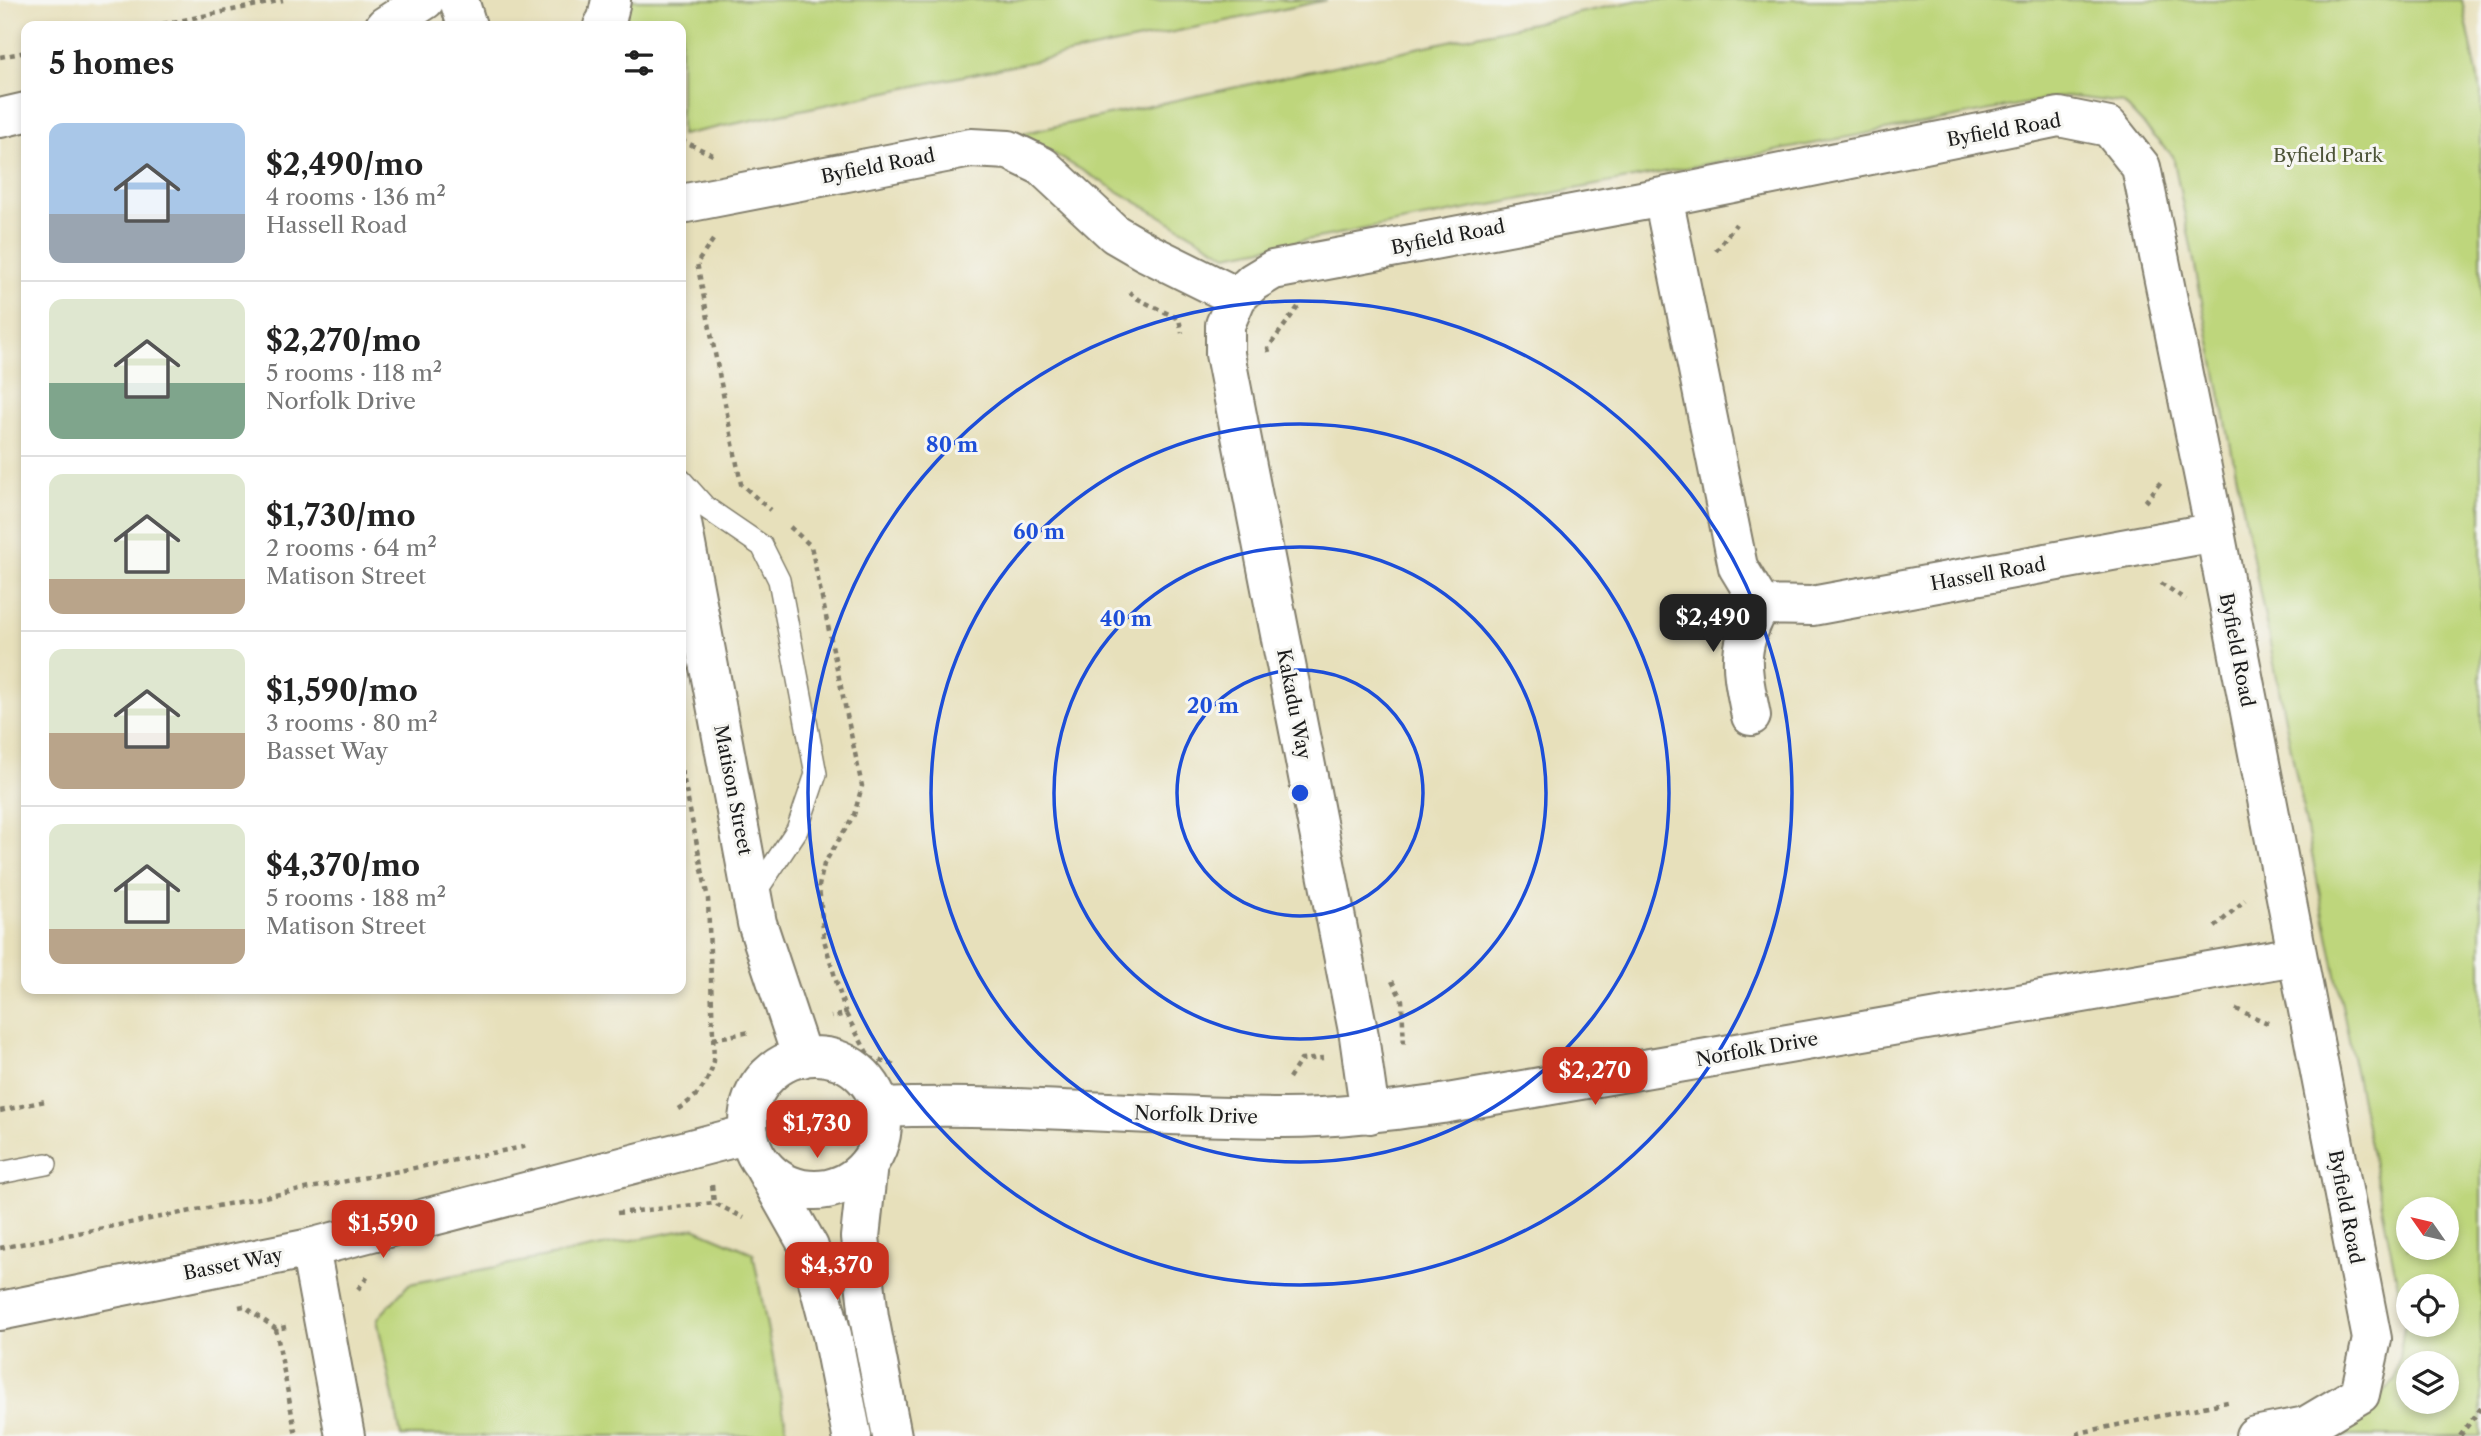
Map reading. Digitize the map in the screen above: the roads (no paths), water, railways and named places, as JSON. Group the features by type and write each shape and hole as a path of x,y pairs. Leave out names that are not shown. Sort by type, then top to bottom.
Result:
{"street":[{"path":"393,21 425,0"},
{"path":"459,0 465,21"},
{"path":"0,118 21,113"},
{"name":"Byfield Road","path":"686,203 971,148 1009,150 1042,166 1115,234 1237,298 1253,282 1273,270 1663,197 2059,117 2109,127 2141,167 2372,1339 2360,1394 2306,1426 2255,1436"},
{"path":"1663,197 1738,567 1760,605 1749,624 1743,643 1742,666 1751,716"},
{"name":"Kakadu Way","path":"1237,298 1225,325 1225,354 1362,1054 1370,1114"},
{"name":"Hassell Road","path":"1760,605 1812,606 2215,532"},
{"name":"Matison Street","path":"686,544 757,923 797,1041"},
{"name":"Norfolk Drive","path":"893,1107 1285,1118 1370,1114 2296,956"},
{"path":"765,1169 783,1183 806,1190 829,1189 851,1180 875,1154 893,1107 856,1069 835,1059 812,1056 797,1041 786,1063 767,1076 754,1096 748,1118 750,1142 765,1169 809,1247 832,1335 852,1436"},
{"name":"Basset Way","path":"0,1311 310,1248 749,1134"},
{"path":"868,1164 860,1237 869,1317 892,1436"},
{"path":"310,1248 345,1436"}],"lane":[{"path":"686,486 705,507 762,546 779,580 816,774 797,830 753,896"},
{"path":"0,1173 46,1164"}],"park label":[{"name":"Byfield Park","path":"2328,155"}]}
